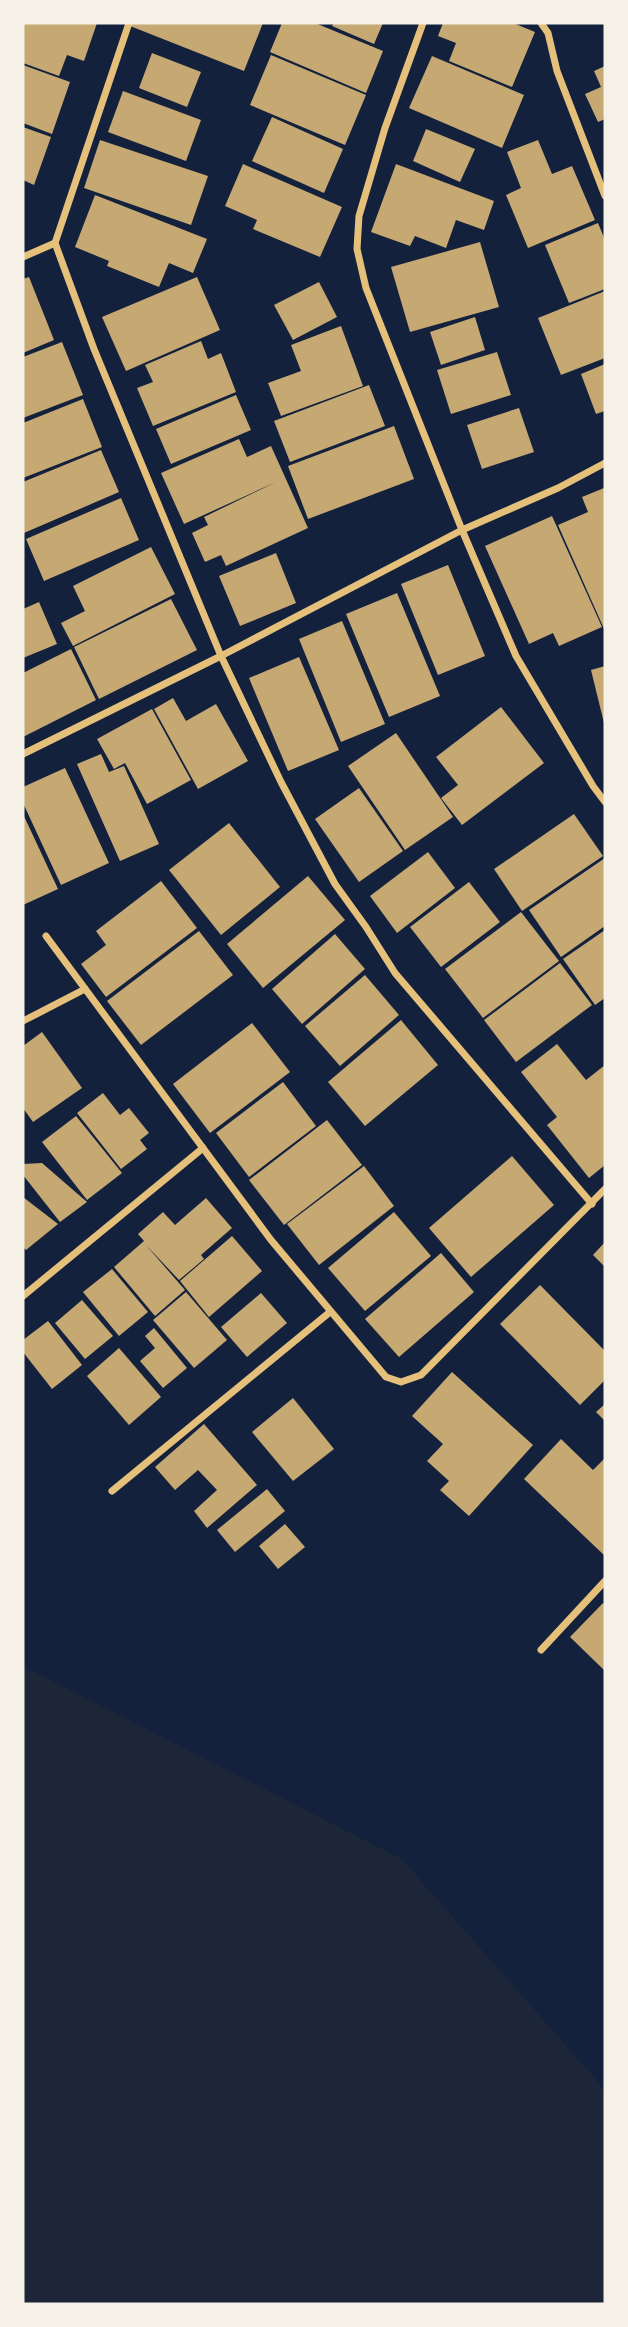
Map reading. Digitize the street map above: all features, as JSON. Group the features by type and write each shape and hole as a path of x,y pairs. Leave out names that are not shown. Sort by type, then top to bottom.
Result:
{"street":[{"path":"129,23 55,243 94,349 221,656 281,782 335,884 395,973 592,1204"},
{"path":"423,23 385,128 359,216 357,249 366,288 462,530 516,656 605,803"},
{"path":"541,23 548,33 557,71 605,196"},
{"path":"23,257 55,243"},
{"path":"23,754 221,656 462,530 558,488 605,463"},
{"path":"46,936 271,1240 386,1377 401,1382 421,1375 605,1189"},
{"path":"23,1021 85,989"},
{"path":"23,1296 203,1148"},
{"path":"112,1491 330,1312"},
{"path":"541,1650 605,1581"}],"shaded area":[{"path":"23,1666 402,1859 605,2090 605,2304 23,2304"}],"building":[{"path":"23,23 97,23 84,61 67,55 59,76 23,63"},
{"path":"131,23 263,23 244,71 130,26"},
{"path":"282,23 315,23 383,51 366,93 270,52"},
{"path":"334,23 383,23 374,44 332,26"},
{"path":"443,23 513,23 535,32 512,87 449,61 456,43 438,36"},
{"path":"152,53 201,72 187,107 139,88"},
{"path":"271,55 366,95 345,145 250,105"},
{"path":"432,56 524,95 502,148 409,108"},
{"path":"23,65 70,82 52,134 23,123"},
{"path":"605,66 605,119 598,122 585,94 601,87 594,71"},
{"path":"123,91 201,120 186,161 108,132"},
{"path":"272,117 343,149 324,193 252,161"},
{"path":"23,127 51,137 34,185 23,180"},
{"path":"426,129 475,149 460,182 413,161"},
{"path":"100,140 208,176 191,225 84,188"},
{"path":"538,140 552,174 572,166 595,220 528,248 506,195 521,188 507,152"},
{"path":"243,164 342,207 320,257 253,229 257,220 225,206"},
{"path":"396,164 494,201 484,230 456,220 446,248 415,236 410,246 371,232"},
{"path":"95,195 207,239 193,273 169,263 159,287 107,266 109,261 75,247"},
{"path":"598,223 605,240 605,289 569,303 545,245"},
{"path":"480,242 499,307 410,332 391,267"},
{"path":"29,277 54,340 23,353 23,279"},
{"path":"197,277 220,330 126,371 102,317"},
{"path":"319,282 337,317 293,340 274,305"},
{"path":"605,291 605,358 561,375 538,318"},
{"path":"475,317 485,350 441,365 430,332"},
{"path":"341,326 363,386 281,416 268,383 301,371 291,345"},
{"path":"201,341 208,359 221,353 236,392 153,426 137,388 153,382 145,365"},
{"path":"62,342 83,395 23,418 23,357"},
{"path":"497,352 511,395 451,414 437,370"},
{"path":"605,364 605,411 596,414 581,374"},
{"path":"369,385 385,426 290,462 274,421"},
{"path":"236,395 251,430 171,464 156,429"},
{"path":"83,399 102,447 23,478 23,423"},
{"path":"519,408 534,452 482,469 467,425"},
{"path":"394,426 414,479 308,519 288,466"},
{"path":"239,439 247,457 271,446 308,528 226,566 221,555 205,562 192,533 208,525 204,517 276,482 184,524 161,473"},
{"path":"101,450 119,492 24,533 23,482"},
{"path":"604,488 605,631 558,525 588,512 582,497"},
{"path":"121,498 139,540 44,581 26,539"},
{"path":"552,516 602,627 559,646 553,633 529,644 485,546"},
{"path":"151,547 175,594 73,646 61,623 85,611 73,586"},
{"path":"276,553 296,603 240,626 219,576"},
{"path":"448,565 485,656 438,675 401,584"},
{"path":"397,593 440,696 389,717 346,614"},
{"path":"171,599 197,650 99,699 74,647"},
{"path":"39,602 57,644 23,658 23,609"},
{"path":"342,621 385,724 341,742 299,639"},
{"path":"71,649 96,700 23,737 23,673"},
{"path":"299,657 339,750 288,771 249,678"},
{"path":"605,666 605,723 604,723 591,670"},
{"path":"173,698 186,721 216,704 248,761 198,789 154,709"},
{"path":"501,707 544,763 462,825 441,798 458,785 436,757"},
{"path":"152,709 191,780 147,804 125,763 114,769 97,739"},
{"path":"396,733 453,817 405,850 348,766"},
{"path":"101,754 109,772 124,766 159,844 120,861 77,764"},
{"path":"65,768 109,863 61,885 23,803 23,787"},
{"path":"359,788 403,851 359,882 315,819"},
{"path":"23,814 58,889 23,905"},
{"path":"574,814 603,856 522,911 494,869"},
{"path":"229,823 280,887 221,935 169,870"},
{"path":"428,852 455,888 397,933 370,896"},
{"path":"605,858 605,926 561,957 529,910"},
{"path":"308,876 345,920 263,988 227,944"},
{"path":"161,881 197,928 106,997 81,964 106,945 96,931"},
{"path":"469,882 500,922 441,967 410,927"},
{"path":"521,912 559,961 483,1018 445,969"},
{"path":"605,930 605,998 595,1005 563,959"},
{"path":"199,931 233,975 141,1045 107,1001"},
{"path":"335,934 365,969 302,1024 272,989"},
{"path":"560,963 592,1005 516,1062 484,1020"},
{"path":"365,975 399,1015 340,1066 305,1026"},
{"path":"401,1020 438,1065 365,1126 328,1082"},
{"path":"252,1023 290,1072 210,1133 173,1084"},
{"path":"42,1032 82,1088 33,1122 23,1108 23,1046"},
{"path":"557,1044 586,1080 605,1065 605,1165 589,1178 547,1125 557,1117 521,1072"},
{"path":"283,1082 316,1126 249,1177 216,1133"},
{"path":"103,1093 120,1115 129,1108 149,1133 140,1140 147,1149 121,1169 77,1113"},
{"path":"76,1116 122,1173 87,1200 42,1142"},
{"path":"327,1120 362,1165 284,1225 249,1180"},
{"path":"512,1156 554,1205 471,1277 429,1228"},
{"path":"42,1163 87,1202 60,1222 23,1175 23,1164"},
{"path":"364,1166 394,1206 319,1265 287,1224"},
{"path":"23,1197 58,1224 26,1250 23,1247"},
{"path":"206,1198 232,1228 201,1255 204,1259 179,1280 145,1244 185,1290 155,1316 114,1267 144,1241 138,1234 163,1212 175,1225"},
{"path":"394,1212 431,1256 365,1311 328,1268"},
{"path":"232,1236 262,1271 209,1317 180,1281"},
{"path":"605,1242 605,1267 593,1255"},
{"path":"441,1253 474,1292 399,1357 365,1319"},
{"path":"112,1269 148,1312 119,1336 83,1292"},
{"path":"540,1285 605,1351 605,1380 580,1405 500,1324"},
{"path":"186,1292 227,1340 194,1368 153,1320"},
{"path":"261,1293 287,1323 247,1357 221,1327"},
{"path":"82,1300 113,1336 85,1359 55,1323"},
{"path":"48,1321 82,1365 52,1389 23,1352 23,1340"},
{"path":"154,1328 187,1368 163,1388 140,1361 155,1348 145,1336"},
{"path":"119,1348 161,1397 129,1425 87,1376"},
{"path":"452,1372 533,1445 469,1516 440,1490 449,1481 427,1461 443,1444 412,1416"},
{"path":"293,1398 334,1449 293,1481 252,1432"},
{"path":"605,1404 605,1421 596,1412"},
{"path":"204,1424 257,1485 207,1528 194,1511 217,1490 198,1470 175,1490 155,1467"},
{"path":"561,1439 593,1470 605,1458 605,1556 524,1479"},
{"path":"267,1489 285,1511 235,1552 217,1530"},
{"path":"285,1524 305,1547 278,1569 259,1546"},
{"path":"603,1603 605,1605 605,1671 570,1637"}]}
